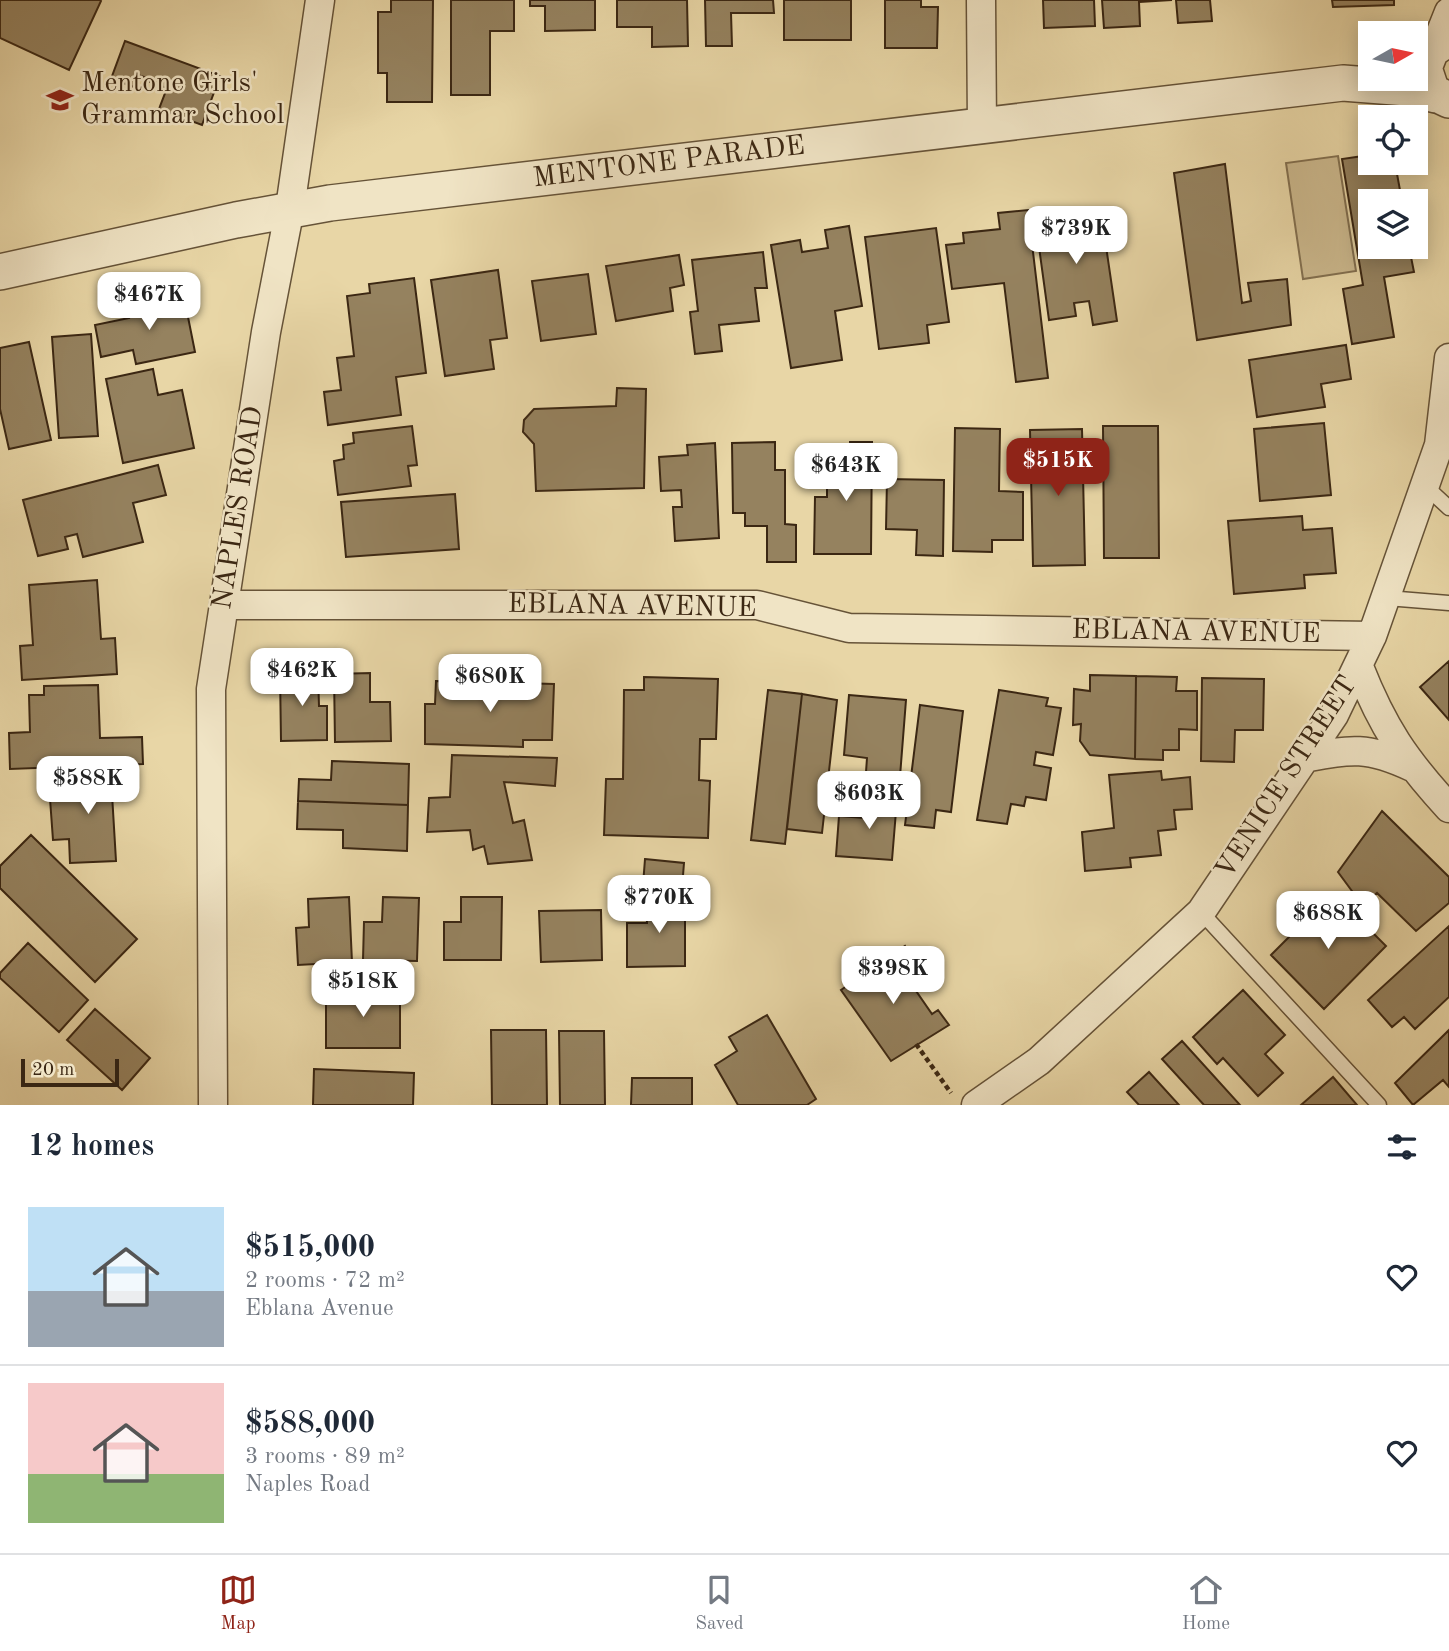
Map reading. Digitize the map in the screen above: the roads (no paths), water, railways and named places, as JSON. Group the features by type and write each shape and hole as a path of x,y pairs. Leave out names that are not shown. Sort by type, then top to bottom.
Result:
{"street":[{"name":"NAPLES ROAD","path":"213,1105 211,689 266,332 290,208 320,0"},
{"path":"981,0 982,127"},
{"path":"1443,103 1424,72 1449,12"},
{"name":"MENTONE PARADE","path":"0,272 290,208 982,127 1356,78 1407,88 1443,103"},
{"name":"VENICE STREET","path":"964,1100 1039,1061 1201,912 1334,715 1359,667 1387,598 1424,485 1444,450 1449,358"},
{"name":"EBLANA AVENUE","path":"225,605 757,606 849,628 1372,636"},
{"path":"1359,667 1382,722 1412,767 1449,808"},
{"path":"1304,758 1351,749 1380,753 1412,767"}],"lane":[{"path":"1424,485 1449,508"},
{"path":"1387,598 1449,603"},
{"path":"1201,912 1379,1105"}],"place":[{"name":"Mentone Girls' Grammar School","path":"60,100"}]}
